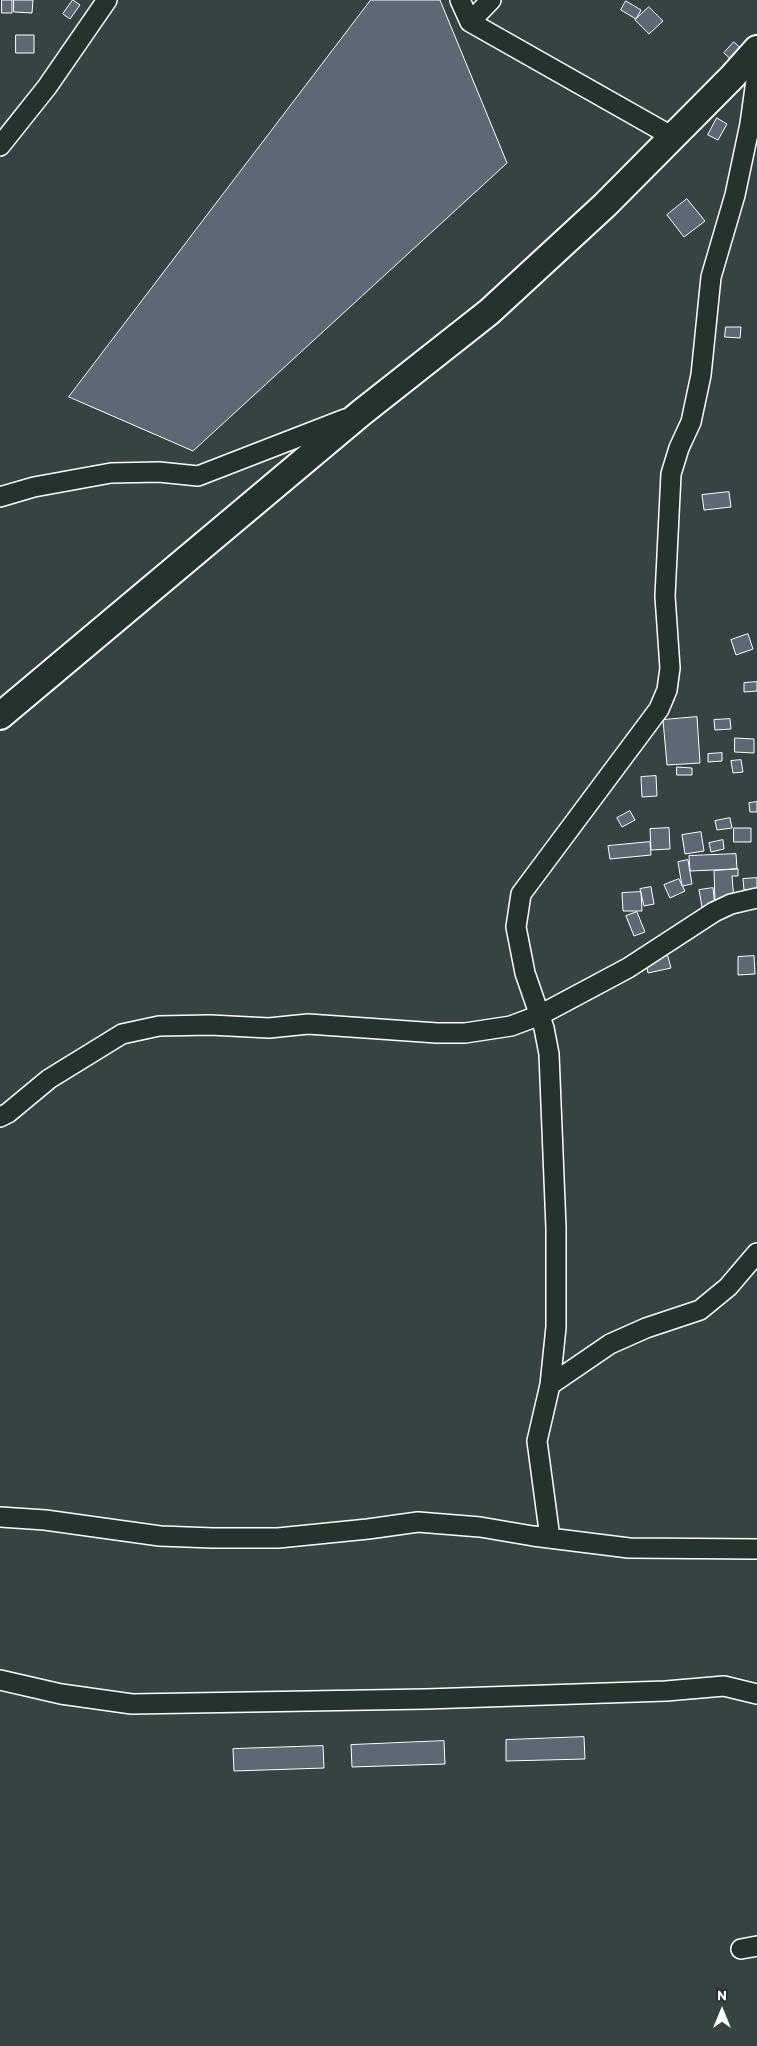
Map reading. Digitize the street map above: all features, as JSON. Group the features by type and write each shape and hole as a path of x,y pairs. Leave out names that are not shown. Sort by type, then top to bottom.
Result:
{"main road":[{"path":"0,716 362,413 489,312 605,205 733,76 757,49"}],"street":[{"path":"0,146 47,87 106,0"},
{"path":"460,0 470,22 673,137"},
{"path":"470,22 491,0"},
{"path":"550,1538 537,1441 550,1385 556,1327 556,1228 549,1054 540,1015 524,973 516,928 521,894 659,709 667,690 670,668 664,596 671,474 690,422 701,375 711,277 735,195 750,124 757,73"},
{"path":"0,497 34,487 111,473 159,472 198,476 362,413"},
{"path":"0,1117 8,1113 49,1079 122,1034 159,1026 210,1025 269,1028 308,1024 437,1033 466,1032 511,1026 540,1015 628,968 714,912 732,904 757,898"},
{"path":"550,1385 610,1344 646,1328 700,1310 728,1287 757,1253"},
{"path":"0,1517 45,1520 169,1536 278,1538 418,1522 480,1527 629,1548 757,1549"},
{"path":"0,1680 61,1694 132,1704 666,1691 724,1686 757,1694"}],"building":[{"path":"2,0 12,0 12,13 2,13"},
{"path":"14,0 33,0 32,13 14,12"},
{"path":"73,0 80,5 70,19 63,14"},
{"path":"371,0 440,0 507,163 193,451 69,397"},
{"path":"626,1 641,10 636,19 621,10"},
{"path":"649,7 663,21 649,34 635,20"},
{"path":"16,35 34,35 34,53 16,53"},
{"path":"734,42 745,52 735,63 724,53"},
{"path":"717,118 727,124 718,140 708,135"},
{"path":"687,199 705,221 684,237 667,215"},
{"path":"726,327 741,327 740,338 725,337"},
{"path":"729,492 731,507 704,510 702,495"},
{"path":"748,634 753,649 736,655 731,640"},
{"path":"757,682 757,691 744,692 744,683"},
{"path":"697,717 700,763 667,765 663,720"},
{"path":"730,719 731,729 715,730 714,720"},
{"path":"735,738 754,739 754,753 735,752"},
{"path":"722,753 722,761 708,762 708,754"},
{"path":"741,760 743,772 733,773 731,761"},
{"path":"677,767 692,768 692,775 677,775"},
{"path":"656,776 657,796 642,797 641,777"},
{"path":"757,802 757,812 750,812 749,803"},
{"path":"630,811 635,820 622,827 617,818"},
{"path":"730,818 732,828 717,830 715,821"},
{"path":"669,828 670,849 651,850 650,829"},
{"path":"734,828 751,828 751,842 734,842"},
{"path":"701,832 704,851 685,854 682,835"},
{"path":"723,840 724,849 711,852 709,843"},
{"path":"650,842 651,855 610,859 608,846"},
{"path":"736,854 737,869 690,871 689,856"},
{"path":"688,860 692,884 682,886 678,862"},
{"path":"738,869 738,876 732,876 734,900 715,902 714,871"},
{"path":"757,878 757,889 744,890 743,879"},
{"path":"679,879 685,891 670,898 664,885"},
{"path":"651,887 654,904 644,906 640,889"},
{"path":"713,888 715,906 702,907 699,890"},
{"path":"641,892 642,911 623,911 622,893"},
{"path":"637,912 645,932 634,936 626,916"},
{"path":"667,953 671,968 648,973 645,958"},
{"path":"754,956 755,974 738,975 738,957"},
{"path":"584,1737 585,1759 506,1761 506,1740"},
{"path":"444,1741 445,1764 352,1767 351,1745"},
{"path":"323,1746 324,1768 234,1771 233,1749"}]}
